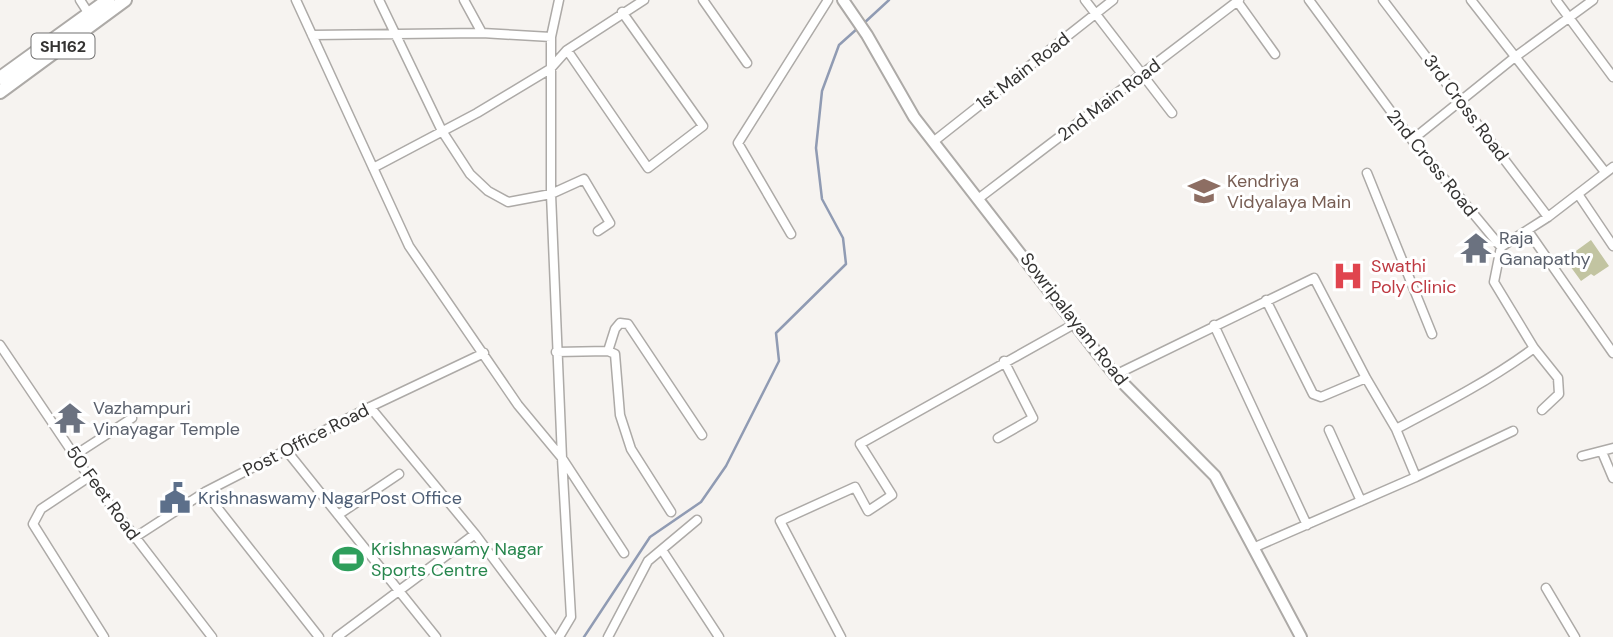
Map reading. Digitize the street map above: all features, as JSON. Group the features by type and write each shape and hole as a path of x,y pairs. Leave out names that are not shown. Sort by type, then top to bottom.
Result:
{"main road":[{"name":"SH162","path":"0,78 108,0"},
{"name":"SH162","path":"0,92 125,0"}],"street":[{"path":"79,0 89,14"},
{"path":"296,0 409,246 518,405 562,458 624,554"},
{"path":"379,0 442,131 470,174 488,191 508,202 551,194 584,179 610,223 598,231"},
{"path":"464,0 482,33"},
{"path":"559,0 551,37 551,194 556,352 571,617 559,637"},
{"path":"373,168 550,69 567,50 644,0"},
{"path":"703,0 747,63"},
{"path":"791,234 738,144 828,0"},
{"name":"Sowripalayam Road","path":"843,0 867,35 914,117 933,142 1115,374 1215,476 1301,637"},
{"path":"1085,0 1172,113"},
{"name":"1st Main Road","path":"933,142 1113,0"},
{"name":"2nd Cross Road","path":"1309,0 1412,139 1501,247"},
{"name":"3rd Cross Road","path":"1383,0 1548,217"},
{"path":"1471,0 1605,173"},
{"path":"1556,0 1613,77"},
{"path":"1412,139 1515,57 1593,0"},
{"path":"1238,1 1275,54"},
{"name":"2nd Main Road","path":"978,199 1238,1"},
{"path":"567,50 648,167 703,126 622,12"},
{"path":"312,35 482,33 551,37"},
{"path":"1542,410 1559,394 1558,378 1534,348 1494,282 1501,247 1548,217 1613,167"},
{"path":"1367,173 1432,334"},
{"path":"1578,194 1613,246"},
{"path":"1528,231 1613,353"},
{"path":"1115,374 1314,278 1396,429 1416,477"},
{"path":"1266,300 1313,394 1321,397 1366,378"},
{"path":"608,351 615,329 620,323 628,324 702,435"},
{"path":"841,637 780,521 855,487 868,511 892,495 860,444 1076,323"},
{"path":"1214,325 1307,526"},
{"name":"50 Feet Road","path":"0,345 89,477 212,637"},
{"path":"1396,429 1460,396 1534,348"},
{"path":"556,352 608,351 615,354 620,415 631,449 671,512"},
{"name":"Post Office Road","path":"134,538 205,492 370,407 484,354"},
{"path":"998,438 1033,418 1004,361"},
{"path":"370,407 475,534 552,637"},
{"path":"75,455 132,418"},
{"path":"1329,430 1360,501"},
{"path":"1253,548 1416,477 1513,431"},
{"path":"1582,456 1613,448"},
{"path":"286,450 436,637"},
{"path":"1602,452 1613,478"},
{"path":"338,514 399,474"},
{"path":"89,477 41,509 33,524 104,637"},
{"path":"205,492 319,637"},
{"path":"614,634 649,561 697,520"},
{"path":"337,637 475,534"},
{"path":"662,550 719,637"},
{"path":"1546,588 1575,637"}],"green space":[{"path":"1591,240 1609,266 1581,281 1565,259"}],"waterway":[{"path":"863,24 889,0"},
{"path":"584,637 650,537 701,502 726,466 779,361 776,333 846,264 843,238 822,199 816,148 822,91 839,45 858,28"}],"place":[{"name":"Kendriya Vidyalaya Main","path":"1204,191"},
{"name":"Raja Ganapathy","path":"1476,248"},
{"name":"Swathi Poly Clinic","path":"1348,276"},
{"name":"Vazhampuri Vinayagar Temple","path":"70,418"},
{"name":"Krishnaswamy NagarPost Office","path":"175,498"},
{"name":"Krishnaswamy Nagar Sports Centre","path":"348,559"}]}
